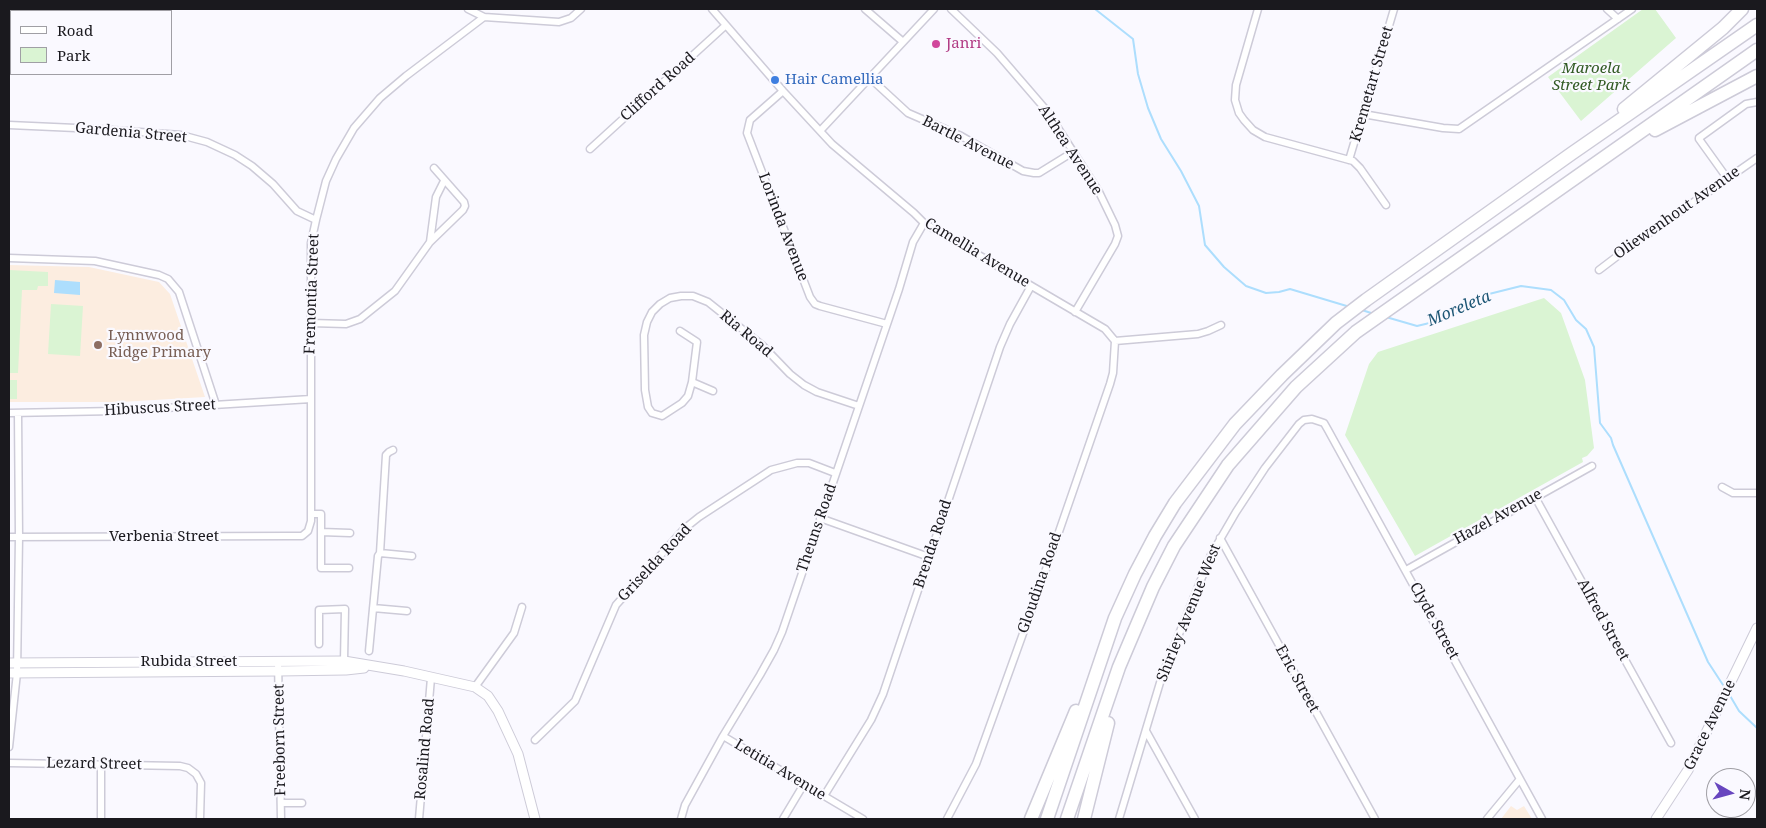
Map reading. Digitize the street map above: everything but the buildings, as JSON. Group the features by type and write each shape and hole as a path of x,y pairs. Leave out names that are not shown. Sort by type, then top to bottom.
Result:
{"highway":[{"path":"1571,154 1722,28 1742,9"},
{"path":"1031,819 1092,669 1135,574 1155,536 1175,503 1196,475 1236,424 1273,383 1336,324 1366,300 1757,25"},
{"path":"1067,819 1119,667 1153,587 1174,546 1228,465 1296,386 1356,332 1757,50"},
{"path":"1612,153 1757,76"},
{"path":"1047,819 1115,618"},
{"path":"1084,819 1119,667"}],"street":[{"path":"468,9 484,17 559,22 571,18 581,9"},
{"name":"Camellia Avenue","path":"712,9 832,144 914,212 924,223 1105,329 1115,341"},
{"path":"865,9 902,41"},
{"path":"820,131 902,41 934,9"},
{"name":"Althea Avenue","path":"951,9 997,53 1052,117 1103,200 1115,225 1118,236 1114,246 1076,312"},
{"path":"1258,9 1236,85 1235,100 1239,113 1253,130 1265,137 1349,160 1357,164 1386,205"},
{"name":"Kremetart Street","path":"1349,160 1394,9"},
{"path":"1607,9 1618,19"},
{"path":"1363,114 1443,128 1460,129 1632,9"},
{"name":"Fremontia Street","path":"311,521 312,243 326,181 354,128 380,98 484,17"},
{"name":"Clifford Road","path":"590,149 726,25"},
{"name":"Bartle Avenue","path":"870,78 908,113 961,136 1023,171 1034,174 1073,152"},
{"name":"Lorinda Avenue","path":"783,91 750,120 747,133 810,296 815,304 820,306 886,324"},
{"path":"1727,178 1699,138 1746,104 1757,102"},
{"name":"Gardenia Street","path":"9,125 181,135 207,142 235,155 252,166 273,184 297,211 316,220"},
{"name":"Oliewenhout Avenue","path":"1599,270 1757,158"},
{"path":"311,323 346,324 360,319 397,289 430,242 465,206 464,202 434,168"},
{"path":"430,242 436,197 444,181"},
{"name":"Theuns Road","path":"681,819 685,805 774,650 782,632 914,242 924,223"},
{"path":"9,258 95,261 159,275 168,279 178,292 216,406"},
{"name":"Brenda Road","path":"824,796 871,720 884,694 1000,347 1010,324 1031,286"},
{"name":"Ria Road","path":"692,382 688,396 682,403 662,416 650,412 646,398 644,334 652,312 670,298 693,296 708,302 754,339 804,385 817,392 859,406"},
{"path":"1115,341 1198,334 1221,325"},
{"path":"680,331 697,342 692,382 713,391"},
{"name":"Gloudina Road","path":"947,819 976,764 1042,578 1110,384 1113,373 1115,341"},
{"name":"Hibuscus Street","path":"9,413 116,411 311,400"},
{"path":"9,747 19,537 18,413"},
{"name":"Shirley Avenue West","path":"1120,819 1169,657 1210,555 1265,468 1299,424 1310,419 1324,423"},
{"name":"Clyde Street","path":"1324,423 1542,819"},
{"path":"369,650 380,553 386,455 393,450"},
{"name":"Griselda Road","path":"534,740 574,701 616,605 684,529 699,517 771,470 796,463 809,463 836,473"},
{"name":"Hazel Avenue","path":"1406,570 1592,466"},
{"path":"1722,487 1733,493 1757,493"},
{"name":"Alfred Street","path":"1535,498 1671,743"},
{"path":"311,514 321,514 321,568 349,568"},
{"path":"820,518 929,557"},
{"name":"Verbenia Street","path":"9,537 302,536 308,532 311,521"},
{"path":"321,532 350,533"},
{"name":"Eric Street","path":"1220,538 1375,819"},
{"path":"380,553 412,556"},
{"path":"475,687 514,633 522,607"},
{"path":"373,608 407,611"},
{"path":"319,644 319,610 345,609 344,661"},
{"name":"Grace Avenue","path":"1656,819 1688,770 1757,628"},
{"name":"Rubida Street","path":"13,663 344,661 455,681 475,687 484,693 498,711 518,754 534,819"},
{"name":"Freeborn Street","path":"278,662 281,819"},
{"name":"Rubida Street","path":"13,673 279,672 346,670 369,667"},
{"name":"Rosalind Road","path":"419,819 431,678"},
{"path":"1146,730 1195,819"},
{"name":"Letitia Avenue","path":"723,736 863,819"},
{"name":"Lezard Street","path":"9,763 180,766 192,770 200,783 200,819"},
{"path":"101,819 102,764"},
{"path":"1486,819 1520,779"},
{"path":"783,819 804,784"},
{"path":"281,803 302,803"}],"shaded area":[{"name":"Lynnwood Ridge Primary","path":"9,265 89,267 159,282 170,294 205,397 121,402 9,402"},
{"path":"1511,806 1517,810 1524,806 1532,819 1501,819"}],"green space":[{"name":"Maroela Street Park","path":"1643,9 1655,9 1676,38 1581,121 1548,77"},
{"path":"9,270 48,272 48,286 38,286 37,290 22,290 18,373 9,373"},
{"path":"1544,298 1561,313 1585,380 1594,448 1587,456 1582,458 1583,462 1415,556 1345,435 1369,364 1378,352"},
{"path":"51,304 83,306 80,356 48,354"},
{"path":"9,380 17,380 17,399 9,399"}],"water":[{"path":"55,280 80,282 80,295 54,293"}],"waterway":[{"name":"Moreleta","path":"1095,9 1133,39 1138,74 1148,108 1161,139 1181,171 1199,206 1205,245 1224,267 1246,286 1266,293 1290,289 1350,307"},
{"name":"Moreleta","path":"1386,317 1417,326 1442,320 1489,294 1521,286 1551,290 1564,300 1576,320 1586,329 1594,347 1600,423 1611,438 1708,662 1725,688"},
{"name":"Moreleta","path":"1362,310 1374,314"},
{"path":"1729,694 1739,711 1757,728"}],"place":[{"name":"Janri","path":"936,44"},
{"name":"Hair Camellia","path":"775,80"},
{"name":"Lynnwood Ridge Primary","path":"98,345"}]}
